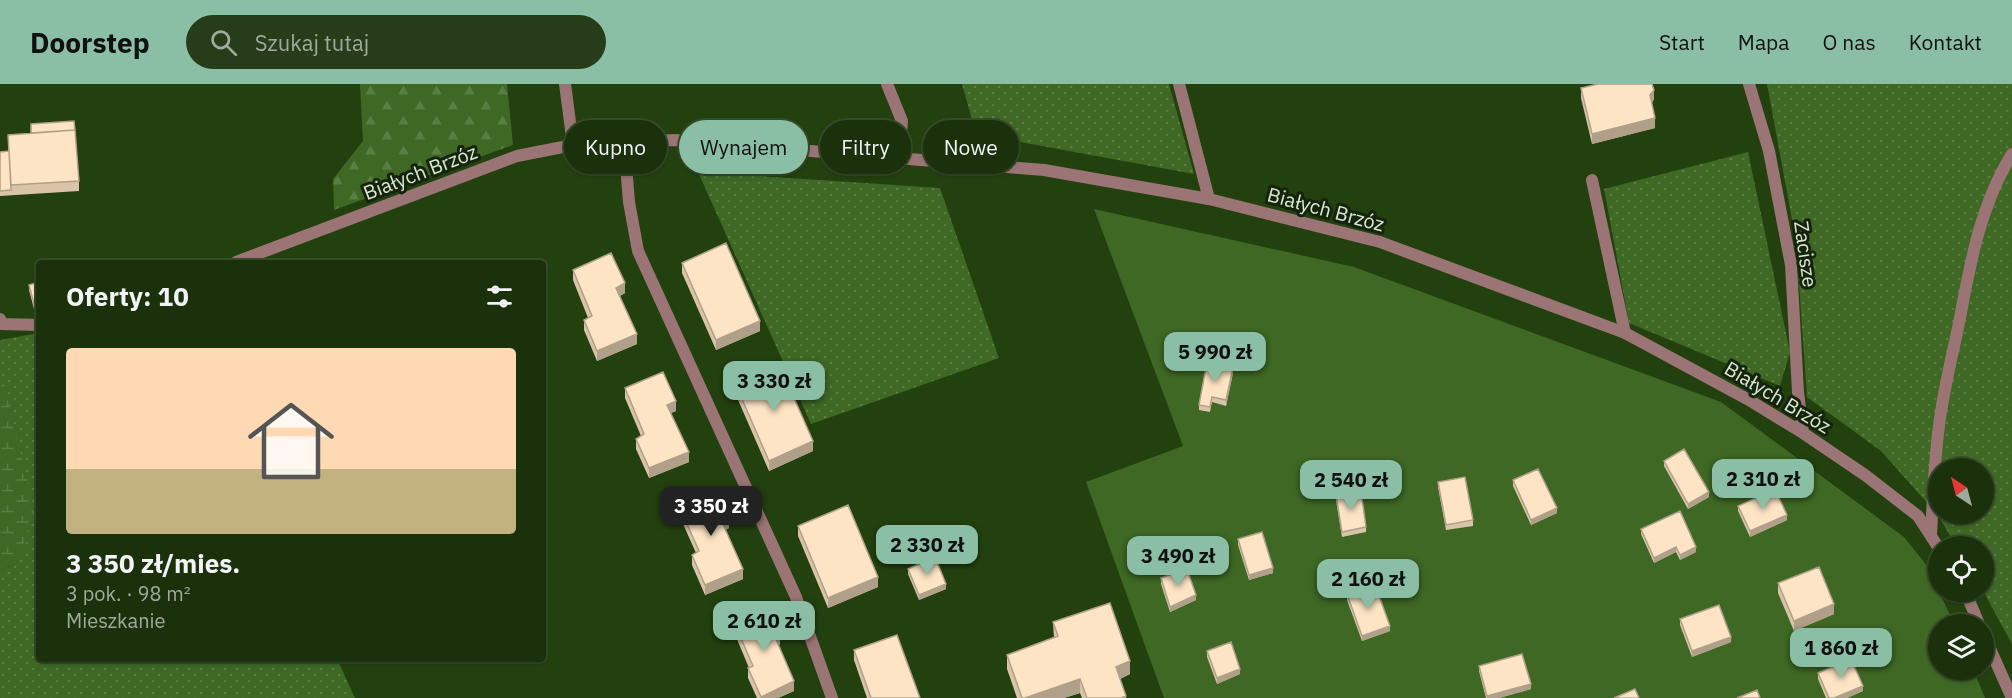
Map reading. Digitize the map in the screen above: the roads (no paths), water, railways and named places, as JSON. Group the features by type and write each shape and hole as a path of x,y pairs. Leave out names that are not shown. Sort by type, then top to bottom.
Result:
{"street":[{"path":"565,84 570,120"},
{"path":"887,84 902,120"},
{"path":"1179,84 1209,199"},
{"name":"Zacisze","path":"1749,84 1769,151 1791,265 1798,392 1803,433"},
{"name":"Białych Brzóz","path":"667,140 820,152"},
{"name":"Białych Brzóz","path":"241,260 517,156 564,147"},
{"path":"1931,535 1939,426 1970,265 1976,237 1988,203 2012,154"},
{"name":"Białych Brzóz","path":"911,159 1044,170 1209,199 1380,242 1625,333 1749,400 1803,433 1865,475 1918,516 1931,535"},
{"path":"627,174 638,251 796,597 832,698"},
{"path":"1592,180 1625,333"},
{"path":"1,321 36,325"},
{"path":"1994,658 2012,698"}]}
